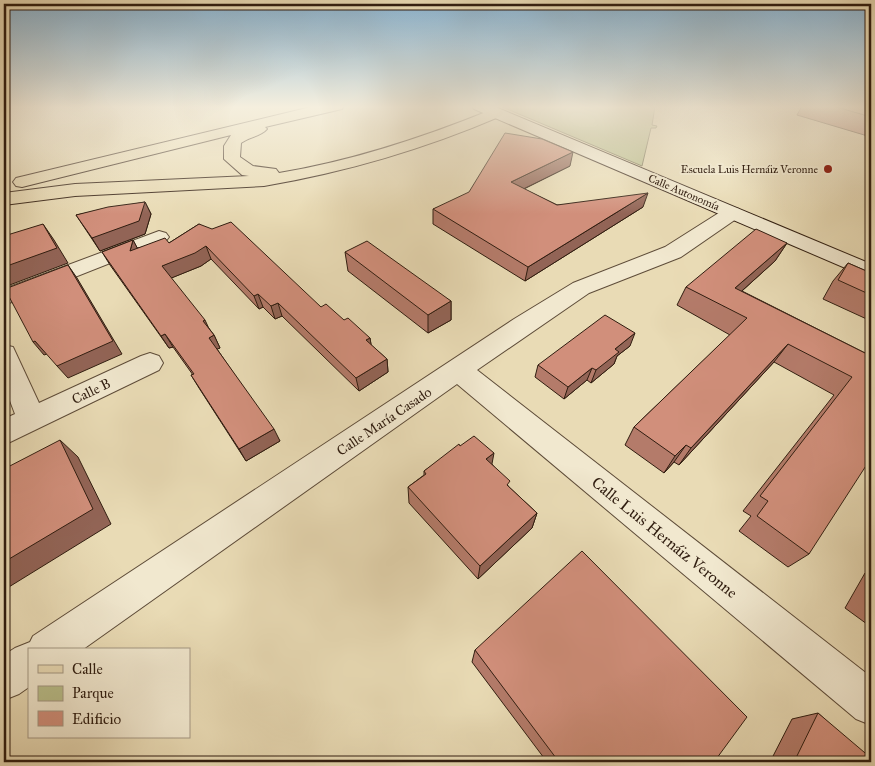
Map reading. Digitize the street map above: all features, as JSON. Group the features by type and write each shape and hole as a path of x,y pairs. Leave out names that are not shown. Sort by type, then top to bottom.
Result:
{"main road":[{"path":"13,169 130,142"},
{"path":"4,186 174,142"},
{"path":"233,142 230,150 232,159 248,171 262,173 324,169"},
{"path":"4,199 34,194 119,187 264,180 324,169 423,142"}],"street":[{"name":"Calle Autonomía","path":"563,142 871,272"},
{"name":"Calle María Casado","path":"50,648 523,325 581,288 673,252 732,213"},
{"path":"4,297 159,237"},
{"path":"4,354 32,419"},
{"name":"Calle B","path":"4,433 150,362"},
{"name":"Calle Luis Hernáiz Veronne","path":"458,370 871,704"},
{"path":"4,679 28,663"}],"green space":[{"path":"585,142 648,142 642,166"}],"building":[{"path":"500,142 549,142 573,152 511,182 557,205 648,193 528,267 433,209 469,192"},
{"path":"145,202 139,221 92,238 76,215 108,207"},
{"path":"231,222 321,307 326,304 344,320 348,318 370,338 366,340 387,359 356,378 278,303 271,306 258,294 254,296 206,246 195,253 162,266 205,320 203,321 214,335 209,338 274,429 239,449 191,375 194,374 165,334 161,336 102,252 133,240 130,251 165,238 169,243 199,224 212,229"},
{"path":"43,224 57,248 4,267 4,236"},
{"path":"756,229 787,243 735,288 871,356 871,458 809,554 757,516 768,501 760,496 852,377 788,344 691,448 686,445 675,456 634,427 747,318 686,287"},
{"path":"367,241 451,301 428,315 345,252"},
{"path":"848,263 871,273 871,295 838,280"},
{"path":"68,265 113,341 57,366 35,341 33,342 5,289"},
{"path":"605,315 635,333 615,349 619,352 596,370 592,368 568,387 538,365"},
{"path":"474,436 494,453 486,459 510,481 507,485 537,513 480,566 408,487 426,474 424,471 459,444 460,446"},
{"path":"60,440 93,509 4,562 4,469"},
{"path":"582,551 747,717 714,762 559,762 475,650"},
{"path":"818,713 871,758 871,762 794,762"}],"place":[{"name":"Escuela Luis Hernáiz Veronne","path":"828,169"}]}
